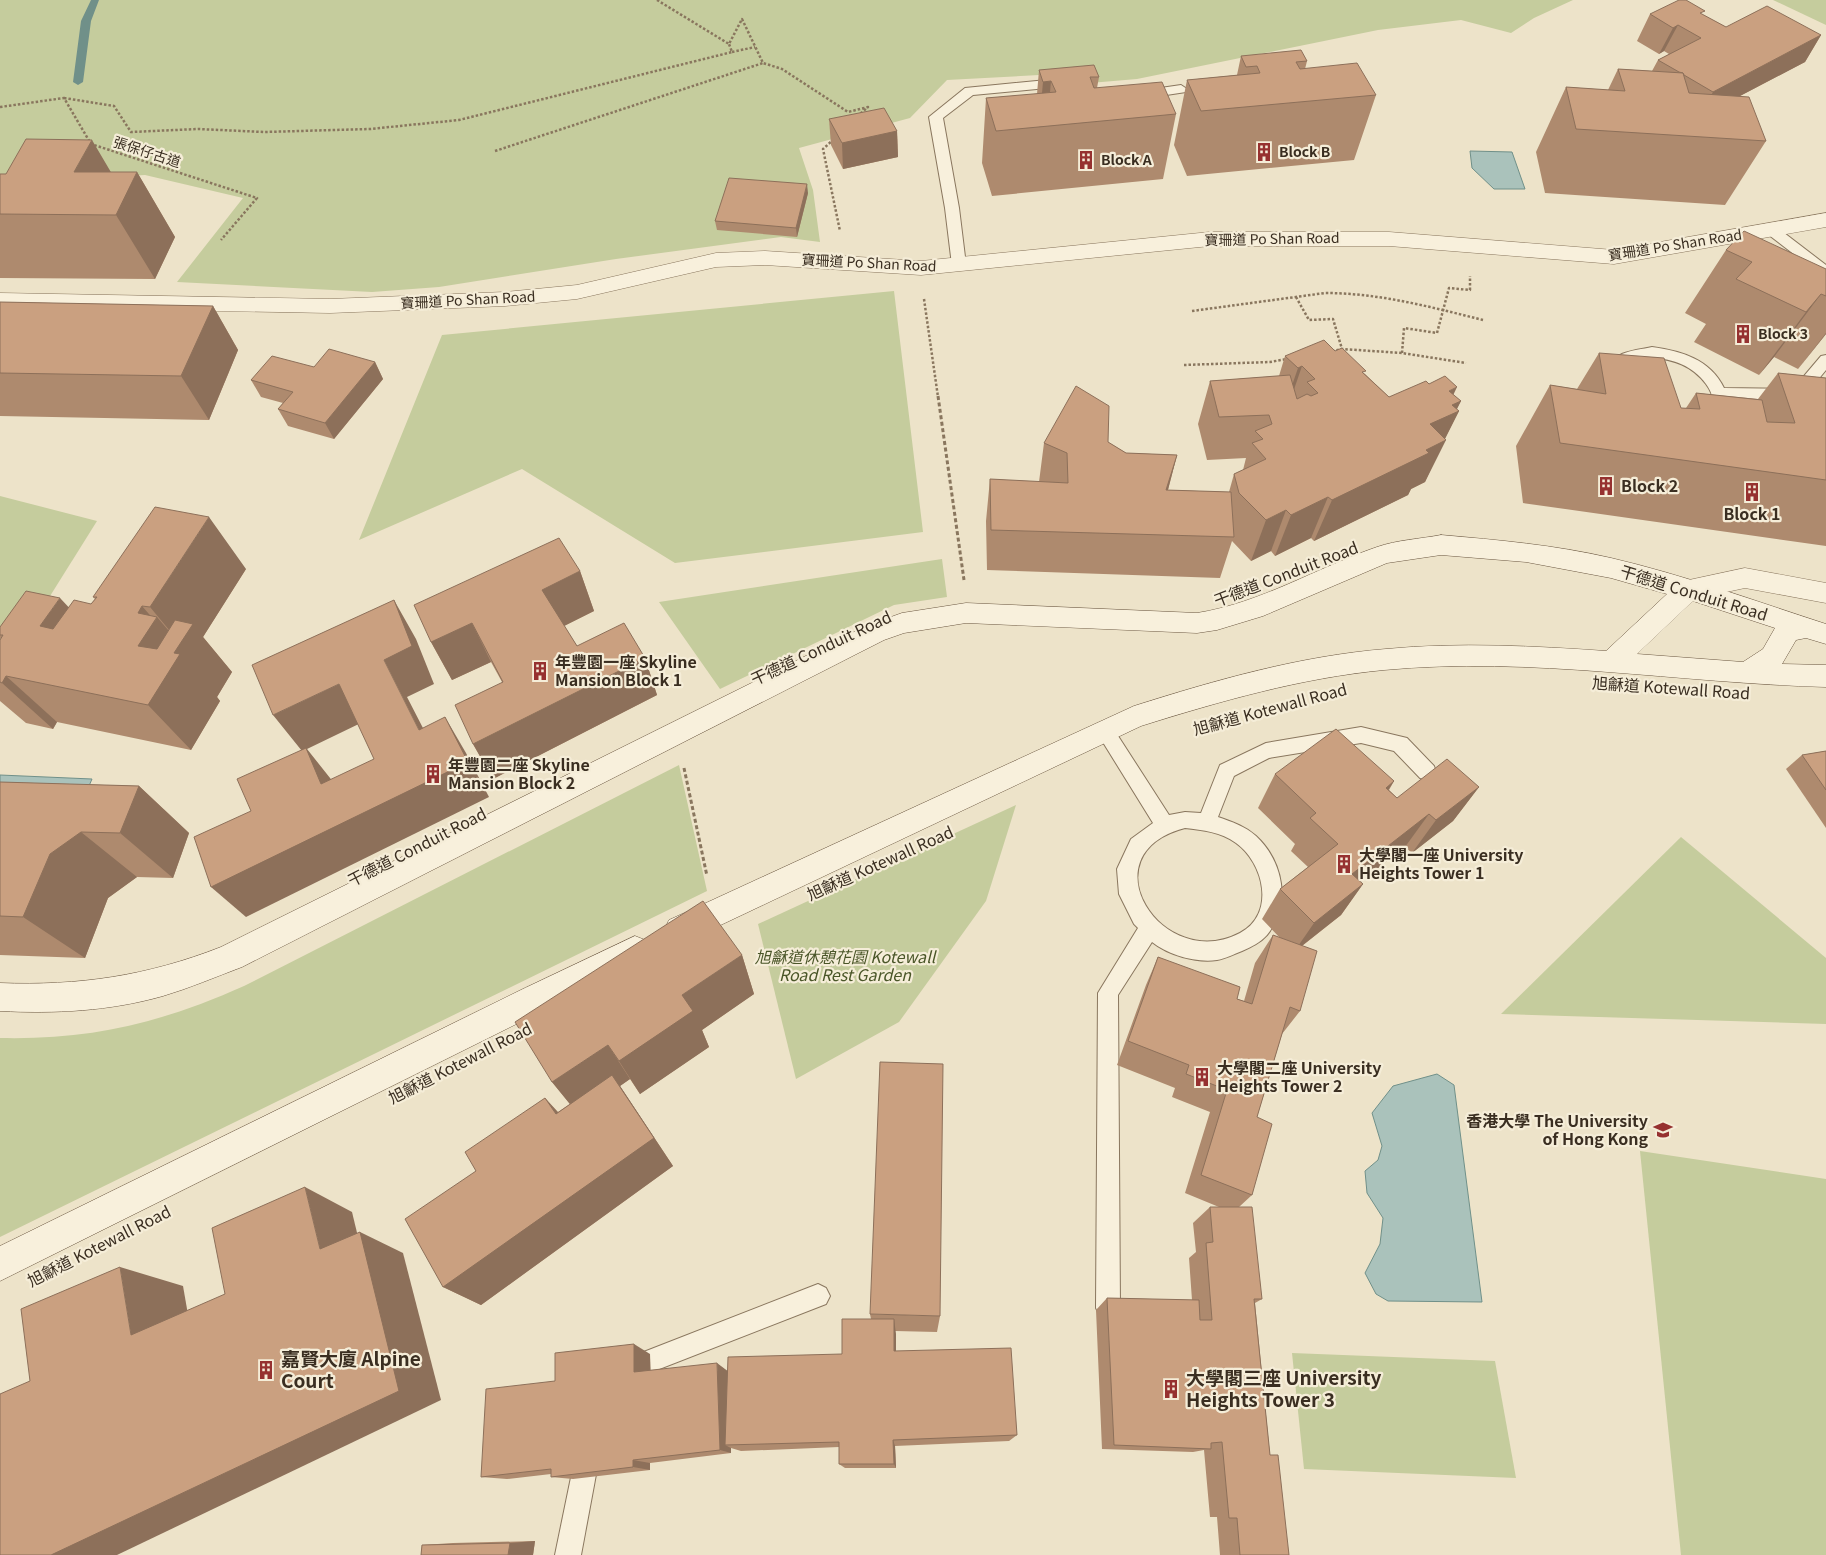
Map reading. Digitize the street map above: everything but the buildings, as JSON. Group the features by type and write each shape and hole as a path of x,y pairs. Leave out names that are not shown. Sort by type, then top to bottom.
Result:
{"street":[{"name":"寶珊道 Po Shan Road","path":"0,300 330,306 504,299 577,292 699,262 716,260 765,258 920,268 1210,239 1390,239 1614,257 1826,220"},
{"name":"干德道 Conduit Road","path":"0,997 62,998 122,992 184,975 230,957 875,633 902,623 966,613 1197,622 1246,612 1384,554 1441,545 1526,552 1568,558 1689,590 1816,631"},
{"path":"1612,662 1663,612 1689,590 1745,578 1826,593"},
{"path":"1743,672 1763,664 1771,658 1784,633 1792,629 1816,631"},
{"name":"旭龢道 Kotewall Road","path":"0,1264 545,993 1134,717 1245,684 1309,670 1372,661 1422,657 1541,657 1743,672 1826,676"}],"lane":[{"path":"959,265 952,208 936,118 970,90 1047,84 1075,92"},
{"path":"1123,98 1181,89"},
{"path":"1770,229 1826,272"},
{"path":"1652,352 1670,355 1687,360 1702,370 1714,380 1720,393 1721,405 1715,415 1705,423 1689,426 1672,426 1653,422 1636,414 1623,403 1614,391 1612,379 1614,368 1623,359 1636,354 1652,352"},
{"path":"1720,393 1797,395 1826,360"},
{"path":"1105,731 1165,826"},
{"path":"1207,822 1227,771 1266,751 1362,735 1400,744 1427,772"},
{"path":"1186,820 1207,822 1229,829 1248,841 1263,858 1271,878 1273,899 1268,918 1255,934 1237,946 1215,952 1192,951 1169,943 1150,929 1136,911 1127,890 1127,870 1134,851 1147,836 1165,826 1186,820"},
{"path":"1108,1308 1108,994 1150,929"},
{"path":"603,1379 818,1296"},
{"path":"568,1555 593,1428"}],"path":[{"path":"657,0 729,44 732,52"},
{"path":"729,44 742,20 763,63"},
{"path":"0,107 64,98 114,106 131,132 198,129 264,132 370,129 459,120 755,47"},
{"path":"495,151 763,63 782,69 848,112 868,107 855,119"},
{"name":"張保仔古道","path":"64,98 91,144 257,198 222,240"},
{"path":"836,137 823,149 846,263"},
{"path":"1402,353 1404,328 1437,333 1449,288 1470,290 1470,268"},
{"path":"1192,311 1345,292 1396,299 1484,320"},
{"path":"923,296 964,583"},
{"path":"1296,297 1309,320 1333,319 1342,349"},
{"path":"1324,352 1342,349 1402,353 1466,363"},
{"path":"1184,365 1270,362 1288,359"},
{"path":"683,762 708,876"}],"green space":[{"path":"0,0 1573,0 1534,18 1511,33 1461,20 1378,30 1137,79 1090,83 1039,75 947,80 910,118 799,148 813,190 820,242 781,237 616,259 439,287 372,292 177,282 243,198 145,175 39,181 0,211"},
{"path":"1773,0 1826,0 1826,25"},
{"path":"894,291 923,532 675,563 522,469 359,540 442,335"},
{"path":"0,496 97,521 0,676"},
{"path":"942,559 947,597 894,605 720,689 659,602"},
{"path":"679,765 707,891 0,1237 0,1038 65,1036 125,1027 184,1010 213,999 244,986"},
{"name":"旭龢道休憩花園 Kotewall Road Rest Garden","path":"1016,805 986,901 899,1022 796,1079 758,924"},
{"path":"1681,837 1826,958 1826,1024 1501,1014"},
{"path":"1640,1151 1826,1179 1826,1555 1681,1555"},
{"path":"1292,1353 1495,1361 1516,1478 1304,1469"}],"water":[{"path":"1470,151 1512,152 1525,189 1494,189 1472,168"},
{"path":"0,775 92,779 75,818 0,815"},
{"path":"1437,1074 1454,1085 1482,1302 1388,1301 1376,1294 1365,1273 1380,1244 1383,1218 1367,1193 1365,1171 1378,1160 1382,1146 1372,1113 1393,1086"}],"waterway":[{"path":"78,82 86,21 95,0"}],"place":[{"name":"Block B","path":"1264,152"},
{"name":"Block A","path":"1086,160"},
{"name":"Block 3","path":"1743,334"},
{"name":"Block 2","path":"1606,486"},
{"name":"Block 1","path":"1752,492"},
{"name":"年豐園一座 Skyline Mansion Block 1","path":"540,671"},
{"name":"年豐園二座 Skyline Mansion Block 2","path":"433,774"},
{"name":"大學閣一座 University Heights Tower 1","path":"1344,864"},
{"name":"大學閣二座 University Heights Tower 2","path":"1202,1077"},
{"name":"香港大學 The University of Hong Kong","path":"1663,1130"},
{"name":"嘉賢大廈 Alpine Court","path":"266,1370"},
{"name":"大學閣三座 University Heights Tower 3","path":"1171,1389"}]}
